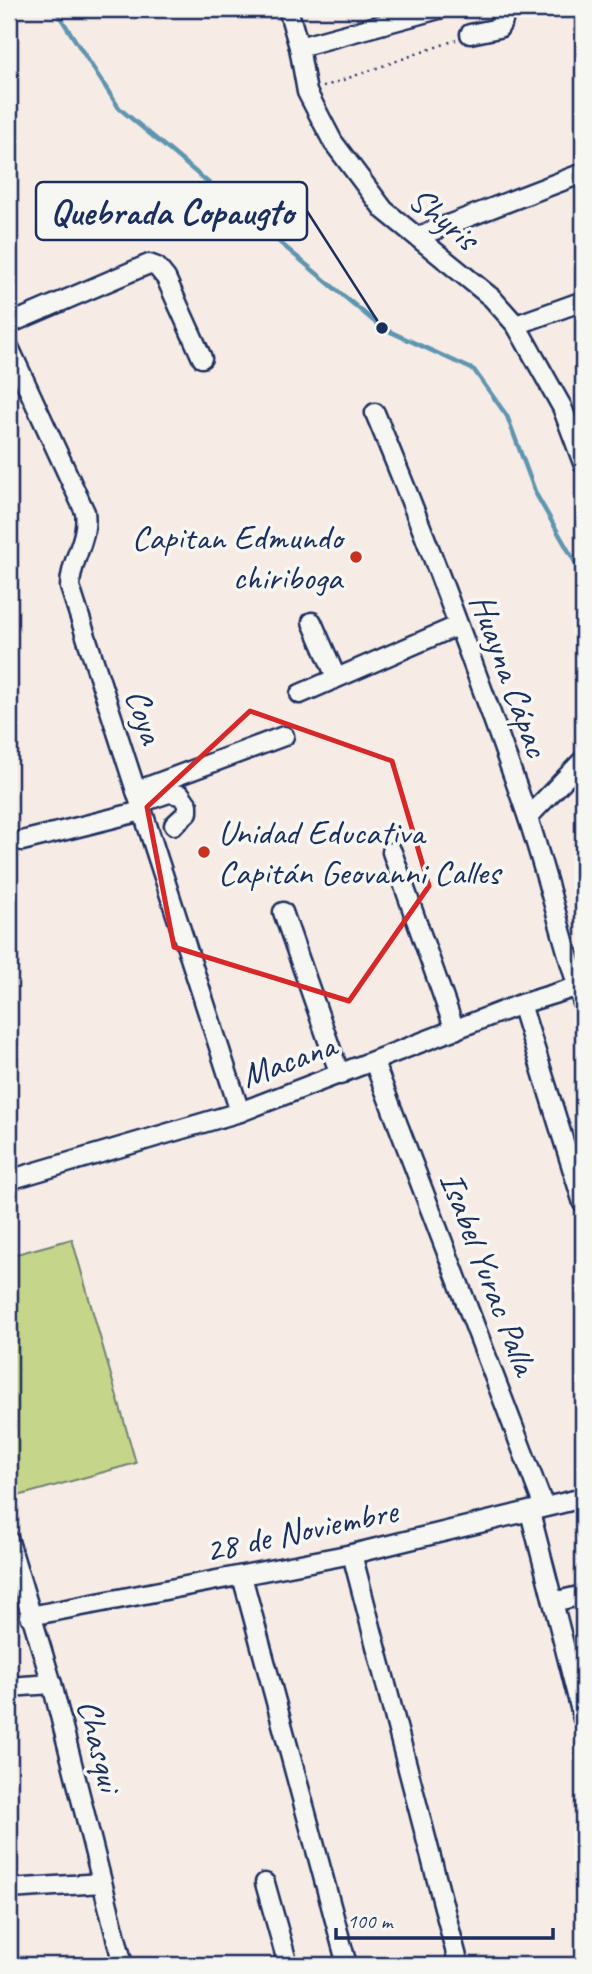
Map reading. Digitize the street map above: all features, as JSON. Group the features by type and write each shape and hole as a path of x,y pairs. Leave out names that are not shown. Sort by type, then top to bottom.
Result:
{"street":[{"name":"Shyris","path":"288,9 299,47 307,92 353,173 384,210 492,298 516,325 562,407 583,463"},
{"path":"299,47 439,9"},
{"path":"470,34 499,28 503,21 499,9"},
{"path":"419,236 583,173"},
{"path":"9,324 149,264 157,267 166,278 202,358"},
{"path":"516,325 583,301"},
{"name":"Coya","path":"9,347 85,512 87,528 72,565 70,587 240,1112"},
{"name":"Huayna Cápac","path":"375,413 435,557 457,626 528,817 581,992"},
{"path":"312,622 336,677"},
{"path":"300,694 457,626"},
{"path":"139,801 284,736"},
{"path":"528,817 583,760"},
{"path":"22,841 169,793 181,795 188,805 188,812 174,825"},
{"path":"392,852 455,1030"},
{"path":"283,912 340,1074"},
{"name":"Macana","path":"9,1180 240,1112 521,1004 581,992"},
{"path":"521,1004 583,1203"},
{"name":"Isabel Yurac Palla","path":"374,1062 537,1510 553,1602 583,1719"},
{"name":"28 de Noviembre","path":"30,1616 352,1554 583,1498"},
{"name":"Chasqui","path":"9,1541 52,1684 123,1965"},
{"path":"352,1554 459,1965"},
{"path":"242,1576 347,1965"},
{"path":"553,1602 583,1595"},
{"path":"9,1687 52,1684"},
{"path":"9,1889 102,1883"},
{"path":"265,1883 288,1965"}],"path":[{"path":"307,92 426,53 470,34"}],"highlighted area":[{"path":"250,711 392,761 429,886 349,1001 174,947 147,807"}],"green space":[{"path":"72,1239 136,1463 11,1498 9,1256"}],"waterway":[{"path":"55,9 119,108 382,328 474,370 507,416 536,494 583,576"}],"place":[{"name":"Quebrada Copaugto","path":"382,328"},
{"name":"Capitan Edmundo chiriboga","path":"356,557"},
{"name":"Unidad Educativa Capitán Geovanni Calles","path":"204,852"}]}
